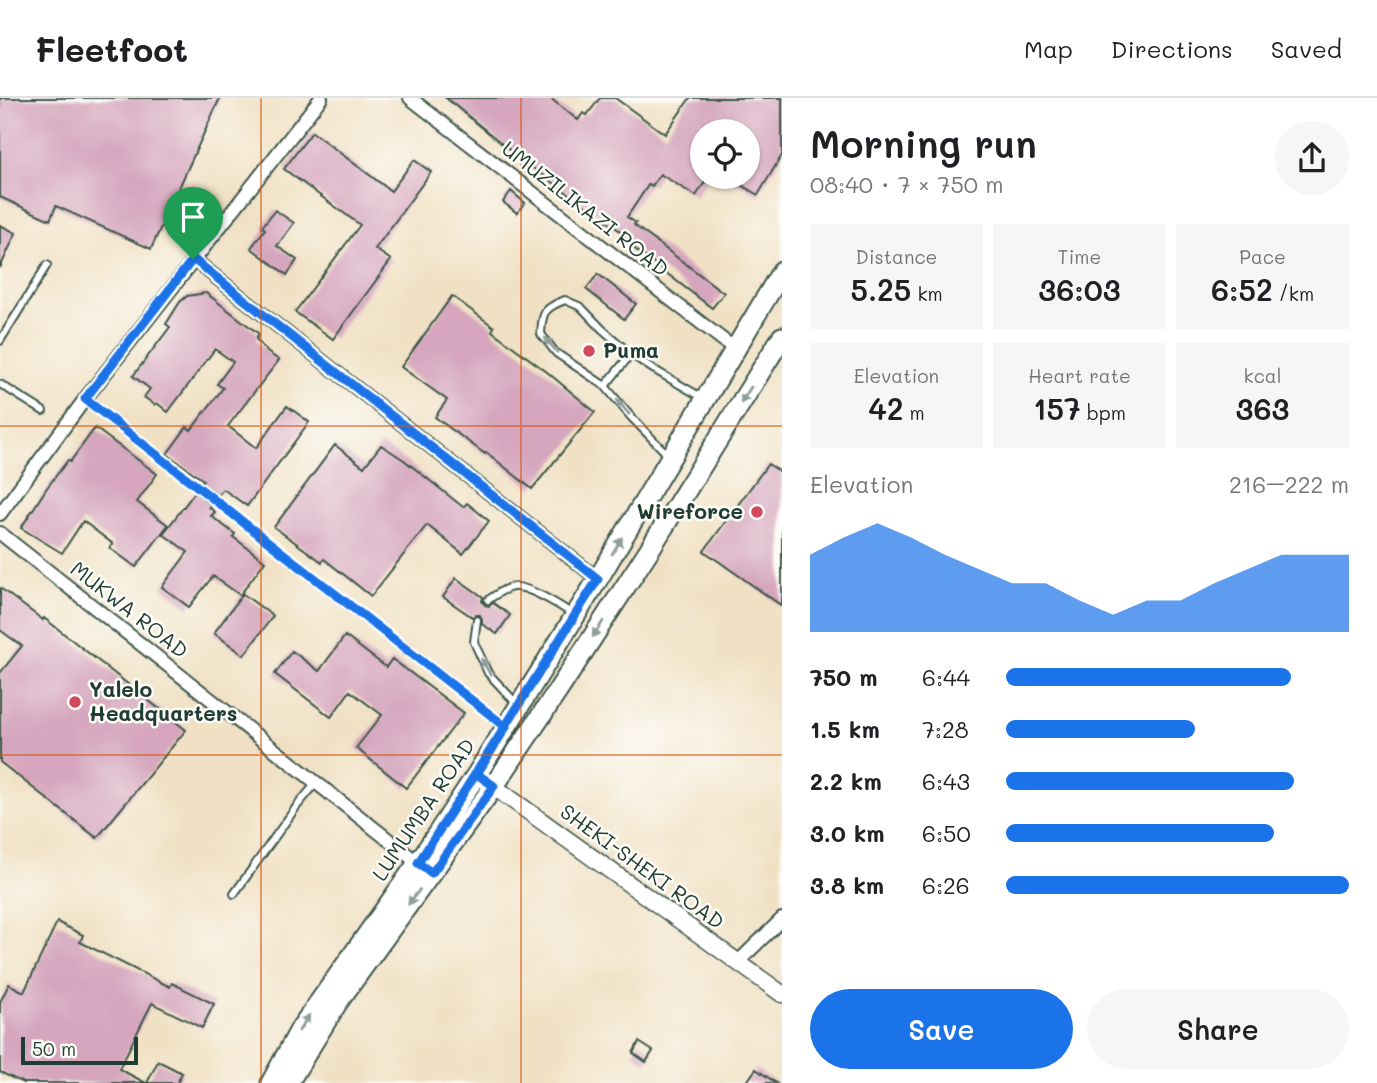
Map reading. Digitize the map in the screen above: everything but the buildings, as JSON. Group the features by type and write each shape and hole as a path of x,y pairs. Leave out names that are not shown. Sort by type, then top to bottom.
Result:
{"main road":[{"name":"LUMUMBA ROAD","path":"288,1083 425,868 518,705 598,579 782,271"},
{"name":"LUMUMBA ROAD","path":"271,1083 301,1028 425,868 494,786 651,547 782,337"}],"street":[{"path":"0,514 193,259 321,98"},
{"name":"UMUZILIKAZI ROAD","path":"410,98 736,350"},
{"path":"193,259 598,579"},
{"name":"MUKWA ROAD","path":"0,533 425,868"},
{"name":"SHEKI-SHEKI ROAD","path":"477,774 782,994"},
{"path":"737,962 782,919"}],"lane":[{"path":"0,341 47,265"},
{"path":"670,457 605,386 556,353 541,334 542,316 550,306 565,300 581,307 631,354 705,400"},
{"path":"605,386 631,354"},
{"path":"0,384 43,411"},
{"path":"85,399 506,727"},
{"path":"488,600 515,586 543,596 575,615"},
{"path":"477,620 474,642 488,673 518,705"},
{"path":"234,894 317,782"}],"place":[{"name":"Puma","path":"589,351"},
{"name":"Wireforce","path":"757,512"},
{"name":"Yalelo Headquarters","path":"75,702"}],"route":[{"path":"193,259 85,399 506,727 477,774 494,786 432,873 418,863 477,774 598,579 193,259"}]}
